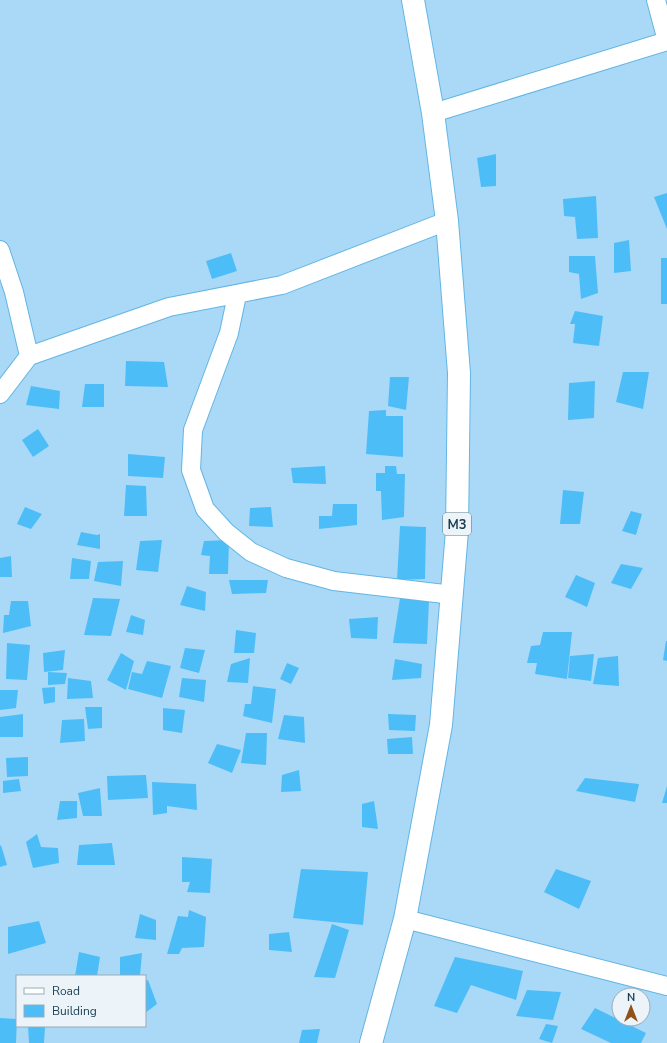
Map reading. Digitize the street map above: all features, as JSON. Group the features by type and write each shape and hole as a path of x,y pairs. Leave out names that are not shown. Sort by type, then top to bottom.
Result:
{"main road":[{"name":"M3","path":"371,1043 405,919 441,725 453,595 457,531 459,373 447,221 433,113 413,0"}],"street":[{"path":"433,113 667,41 656,0"},
{"path":"0,394 29,356 169,307 282,285 447,221"},
{"path":"0,250 7,294 29,356"},
{"path":"236,295 229,332 193,430 191,470 205,509 226,532 251,552 286,568 334,581 453,595"},
{"path":"405,919 667,986"}],"building":[{"path":"496,154 496,186 481,187 477,158"},
{"path":"667,193 667,229 654,197"},
{"path":"596,196 598,238 577,239 575,217 564,216 563,199"},
{"path":"629,240 631,271 614,273 614,243"},
{"path":"231,253 237,271 212,279 206,261"},
{"path":"569,256 595,256 598,293 581,299 579,274 569,272"},
{"path":"661,258 667,258 667,304 661,304"},
{"path":"575,311 603,316 599,346 573,343 575,324 570,324"},
{"path":"126,361 164,362 168,387 125,386"},
{"path":"623,372 649,372 643,409 616,402"},
{"path":"390,377 409,377 406,410 388,406"},
{"path":"595,381 594,418 568,420 569,383"},
{"path":"85,384 104,384 104,407 82,407"},
{"path":"31,386 60,391 59,409 26,405"},
{"path":"386,410 386,416 403,416 403,457 366,454 369,411"},
{"path":"38,429 49,446 33,457 22,440"},
{"path":"128,454 165,457 163,478 128,476"},
{"path":"325,466 326,484 293,483 291,468"},
{"path":"385,466 396,466 397,474 405,474 404,517 382,520 381,491 376,491 376,473 385,473"},
{"path":"126,485 146,486 147,516 124,516"},
{"path":"563,490 584,492 580,524 560,524"},
{"path":"333,504 357,504 357,525 319,529 319,516 332,516"},
{"path":"25,507 42,514 31,529 17,524"},
{"path":"271,507 273,527 249,526 250,508"},
{"path":"631,511 642,514 636,535 622,531"},
{"path":"400,526 426,527 425,579 397,580"},
{"path":"81,532 97,535 100,534 100,549 77,545"},
{"path":"162,540 158,572 136,570 140,541"},
{"path":"229,540 228,574 209,574 210,556 201,555 204,541"},
{"path":"11,556 12,577 0,577 0,558"},
{"path":"72,558 91,561 89,579 70,579"},
{"path":"123,561 121,586 94,581 98,562"},
{"path":"621,564 643,568 631,589 611,583"},
{"path":"576,575 595,583 587,607 565,597"},
{"path":"229,580 268,580 266,593 232,594"},
{"path":"187,586 206,592 205,611 180,605"},
{"path":"93,598 120,599 111,636 84,635"},
{"path":"400,598 429,600 427,644 393,643"},
{"path":"11,601 28,601 31,626 3,633 4,615 9,615"},
{"path":"131,615 145,620 143,635 126,632"},
{"path":"378,617 377,639 351,638 349,619"},
{"path":"236,630 256,633 254,653 234,653"},
{"path":"543,632 572,632 567,679 535,674 537,663 527,663 531,646 540,645"},
{"path":"667,641 667,661 663,660"},
{"path":"7,643 30,645 27,680 6,679"},
{"path":"185,648 205,650 199,673 180,668"},
{"path":"65,650 63,670 44,672 43,653"},
{"path":"121,653 134,661 126,690 107,680"},
{"path":"594,654 591,681 568,678 570,656"},
{"path":"618,656 619,686 593,684 598,658"},
{"path":"250,658 248,683 227,682 231,664"},
{"path":"395,659 422,664 421,678 392,680"},
{"path":"147,661 171,666 162,698 128,689 132,672 142,674"},
{"path":"287,663 299,668 291,684 280,679"},
{"path":"48,672 67,673 65,684 48,685"},
{"path":"68,678 91,681 93,698 67,699"},
{"path":"182,678 206,680 204,702 179,697"},
{"path":"253,686 276,689 272,723 243,716 245,704 251,704"},
{"path":"55,687 55,702 44,704 42,688"},
{"path":"0,690 18,690 16,708 0,710"},
{"path":"85,707 102,707 102,728 88,729"},
{"path":"163,708 185,710 182,733 163,730"},
{"path":"23,714 23,737 0,737 0,717"},
{"path":"388,714 416,715 415,731 389,730"},
{"path":"284,715 304,717 305,743 278,739"},
{"path":"84,719 85,741 60,743 62,720"},
{"path":"246,733 267,733 266,765 241,763"},
{"path":"412,737 413,754 388,754 387,739"},
{"path":"217,744 241,750 232,773 208,763"},
{"path":"28,757 28,776 7,777 6,758"},
{"path":"299,770 301,791 281,792 282,775"},
{"path":"146,775 148,798 108,800 107,776"},
{"path":"585,778 639,784 635,802 576,791"},
{"path":"19,779 21,791 3,793 3,781"},
{"path":"152,782 196,784 197,810 167,806 167,813 153,815"},
{"path":"667,786 667,803 662,803"},
{"path":"100,788 102,816 83,816 78,793"},
{"path":"60,801 77,801 77,818 57,820"},
{"path":"374,801 378,829 362,827 362,804"},
{"path":"37,834 41,847 58,848 59,863 33,868 26,842"},
{"path":"112,843 115,865 77,865 79,845"},
{"path":"1,845 7,865 0,867 0,846"},
{"path":"182,857 212,859 210,893 187,892 190,882 182,882"},
{"path":"301,869 368,872 363,925 293,918"},
{"path":"556,869 591,881 579,909 544,892"},
{"path":"189,910 206,917 204,947 182,948 179,954 167,954 178,916 188,917"},
{"path":"140,914 156,920 156,940 135,938"},
{"path":"39,921 46,943 8,954 8,927"},
{"path":"332,924 349,930 335,978 314,977"},
{"path":"289,932 292,952 269,950 269,934"},
{"path":"79,952 100,957 97,975 75,975"},
{"path":"142,953 140,975 120,975 120,957"},
{"path":"455,957 523,971 516,1000 471,985 457,1013 434,1006"},
{"path":"148,980 157,1004 146,1012 146,981"},
{"path":"527,990 561,992 553,1020 516,1016"},
{"path":"595,1008 611,1016 611,1027 634,1027 646,1033 641,1043 611,1043 581,1029"},
{"path":"0,1018 16,1019 16,1043 0,1043"},
{"path":"546,1024 558,1026 552,1043 539,1039"},
{"path":"28,1027 45,1027 44,1043 29,1043"},
{"path":"320,1029 317,1043 299,1043 302,1030"}]}
